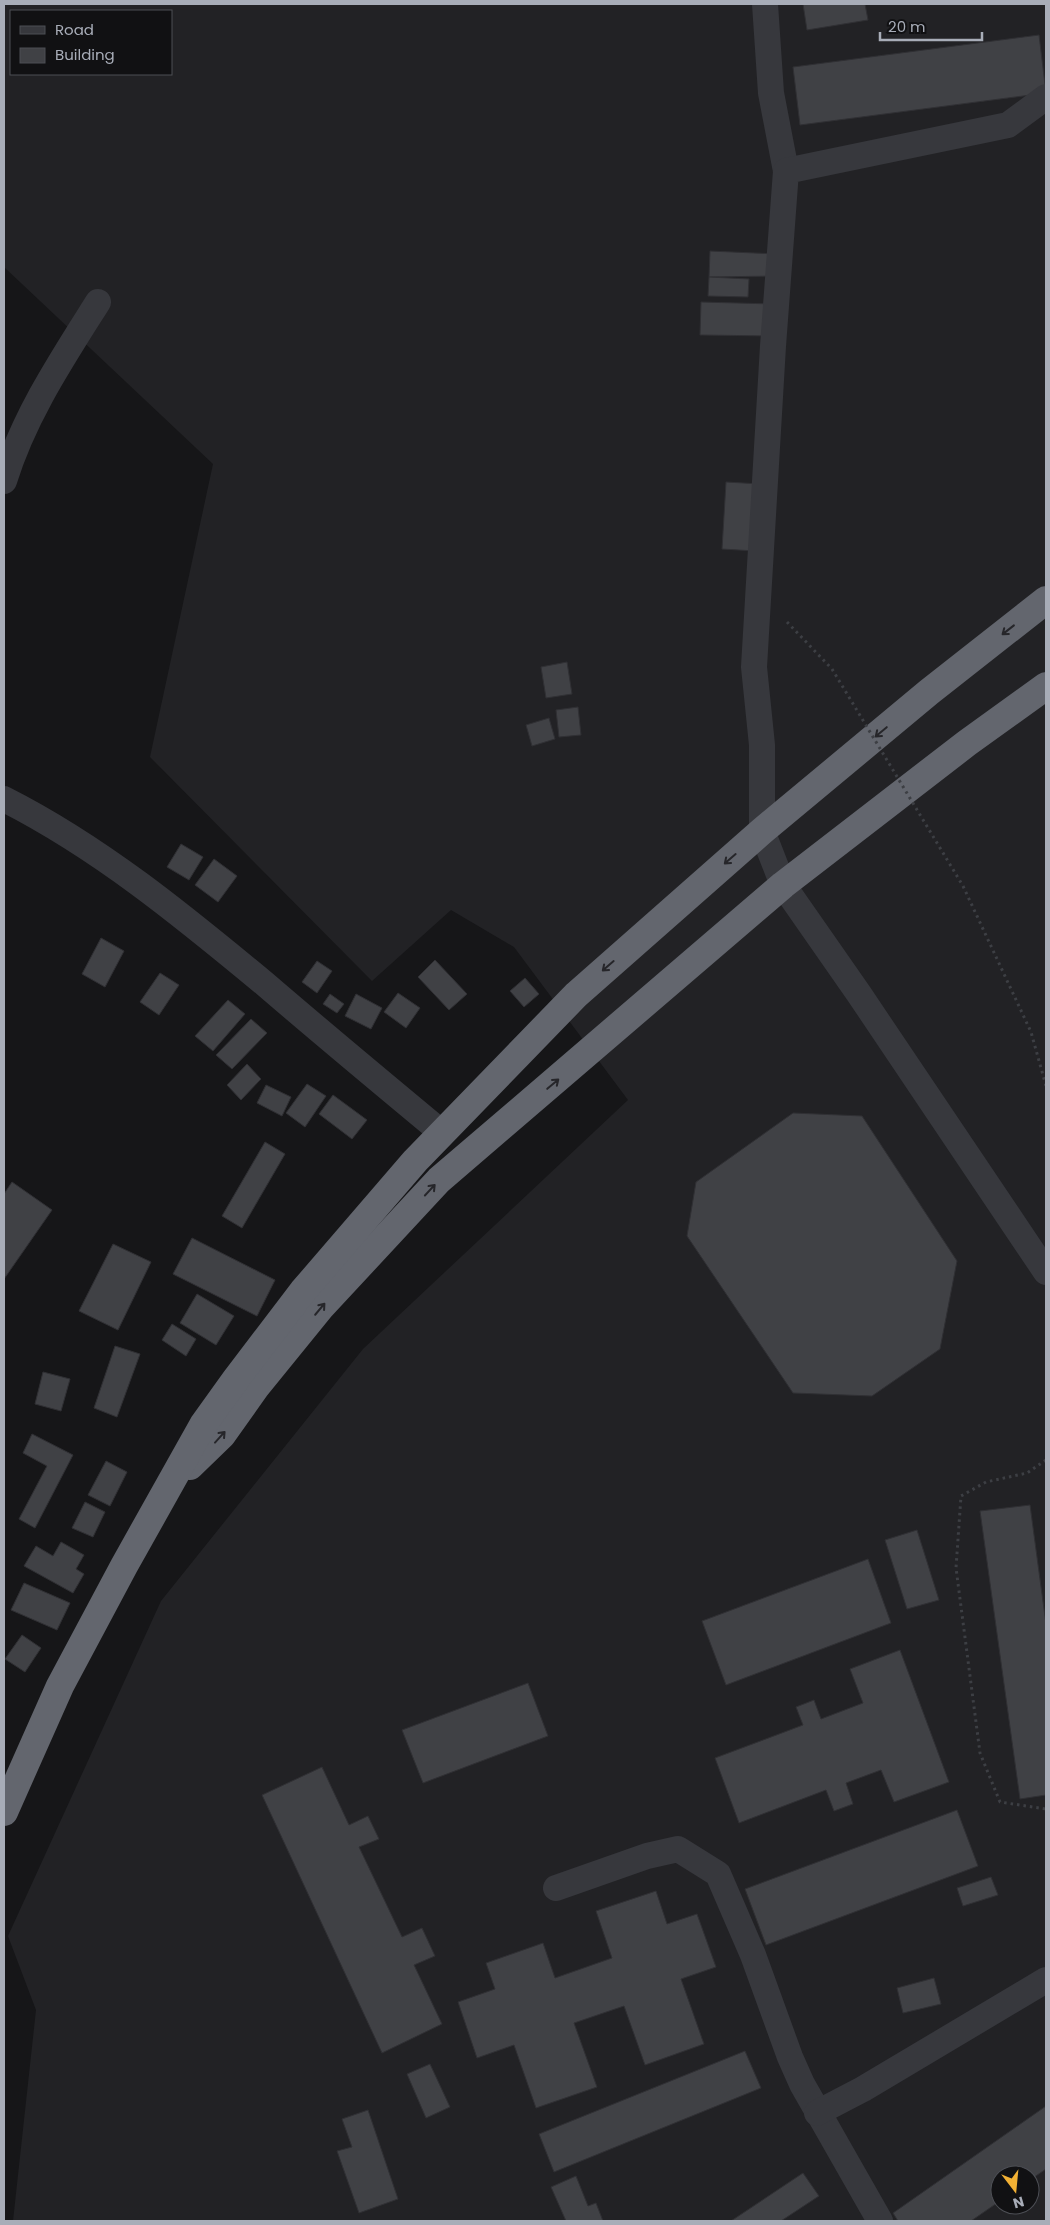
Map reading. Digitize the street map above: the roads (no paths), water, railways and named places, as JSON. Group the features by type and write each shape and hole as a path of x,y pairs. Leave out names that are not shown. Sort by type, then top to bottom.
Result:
{"highway":[{"path":"4,1812 60,1686 124,1566 203,1425 303,1291 441,1132 576,995 762,831 929,692 1046,600"},
{"path":"172,1483 222,1435 256,1387 321,1307 439,1180 783,886 967,743 1046,686"}],"street":[{"path":"764,4 771,93 786,171 773,346 754,667 762,744 762,831 783,886 859,994 1046,1272"},
{"path":"786,171 1008,125 1046,97"},
{"path":"4,481 14,449 48,382 98,302"},
{"path":"4,799 34,814 124,873 212,940 441,1132"},
{"path":"556,1888 639,1859 678,1849 718,1874 753,1955 790,2057 817,2113 880,2221"},
{"path":"817,2113 863,2089 1046,1980"}]}
